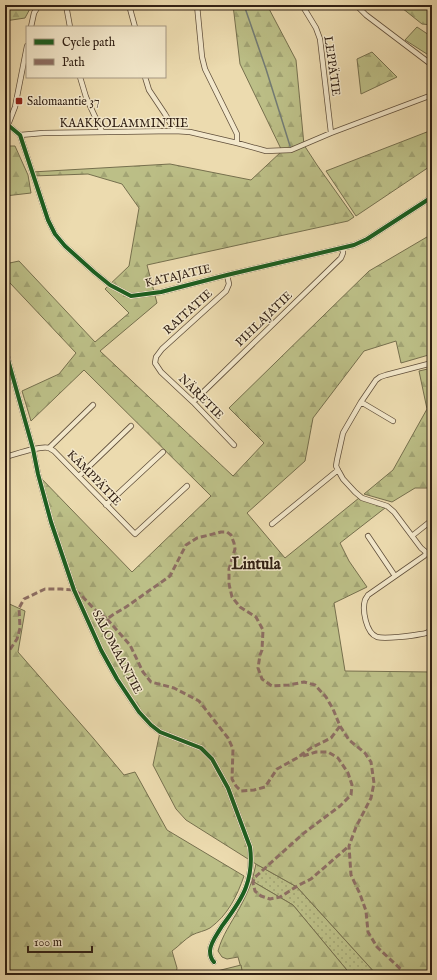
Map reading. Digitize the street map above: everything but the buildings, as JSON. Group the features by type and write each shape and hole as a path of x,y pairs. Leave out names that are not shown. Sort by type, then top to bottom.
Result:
{"street":[{"path":"31,26 38,5"},
{"path":"66,5 70,26"},
{"path":"129,5 135,26"},
{"path":"197,5 202,57 205,69 237,134 237,143"},
{"name":"LEPPÄTIE","path":"302,5 316,28 320,39 331,133"},
{"path":"356,5 366,15 432,65"},
{"path":"5,131 15,107 26,51"},
{"path":"80,78 86,98 102,132"},
{"path":"145,78 149,90 175,131"},
{"name":"KAAKKOLAMMINTIE","path":"20,135 43,133 71,134 175,131 190,132 266,151 282,151 291,150 331,133 432,95"},
{"path":"8,125 20,135"},
{"name":"KATAJATIE","path":"20,135 48,220 55,234 65,246 110,285 131,296 154,294 354,245 367,239 432,197"},
{"name":"PIHLAJATIE","path":"193,402 341,258 343,248"},
{"name":"RAITATIE","path":"155,363 156,357 162,349 226,291 229,284 227,275"},
{"name":"SALOMAANTIE","path":"5,349 33,449 51,522 72,585 101,650 117,679 139,712 151,725 160,732 201,748 212,759 228,788 250,847 252,857 251,869 246,886 240,900 215,937 210,950 211,958 214,962"},
{"name":"NÄRETIE","path":"155,363 161,372 193,402 234,445"},
{"path":"430,554 421,548 394,512 387,506 362,498 355,492 343,479 338,470 337,460 343,434 361,402 376,380 380,376 432,363"},
{"path":"361,402 393,421"},
{"path":"49,448 93,405"},
{"path":"79,476 131,426"},
{"name":"KÄMPPÄTIE","path":"5,457 33,449 44,447 49,448 54,451 135,534 187,486"},
{"path":"106,505 163,452"},
{"path":"272,524 338,470"},
{"path":"412,536 432,520"},
{"path":"368,536 395,576"},
{"path":"430,554 424,556 368,595 365,601 365,618 368,628 372,634 378,637 401,637 422,634 432,629"}],"green space":[{"path":"5,5 32,5 25,18 5,21"},
{"path":"233,5 267,5 296,60 304,145 354,217 348,221 147,265 157,303 100,351 233,476 264,443 229,408 369,271 432,234 432,337 429,338 432,354 401,363 396,341 364,351 313,418 305,461 247,513 285,558 359,498 385,508 340,543 349,561 367,587 334,603 345,671 432,672 432,975 377,975 297,887 256,864 186,820 176,809 153,765 160,732 139,712 117,679 74,590 38,475 132,572 211,496 84,370 31,421 22,391 59,374 76,353 10,283 5,282 5,264 19,261 95,342 129,313 105,289 129,266 139,208 122,184 88,174 33,176 32,172 170,164 251,180 282,151 240,64"},
{"path":"407,5 432,5 432,25 422,24 402,8"},
{"path":"417,27 432,37 432,54 430,56 405,40"},
{"path":"372,52 397,77 361,94 357,59"},
{"path":"432,130 432,165 356,216 326,171"},
{"path":"5,146 15,146 28,175 31,193 5,196"},
{"path":"432,368 432,488 415,488 392,502 364,494 393,470 427,409 419,371"},
{"path":"5,602 25,611 18,652 124,775 135,772 167,830 244,876 235,898 222,917 210,928 187,938 172,951 177,968 176,974 5,975"},
{"path":"256,864 297,887 377,975 351,975 293,905 252,881"},
{"path":"252,881 293,905 351,975 243,975 238,957 227,959 222,957 218,951 222,940 243,902"},
{"path":"241,965 243,975 214,975 213,972"}],"waterway":[{"path":"244,5 290,146"}],"marked path":[{"path":"5,657 17,639 20,628 19,608 24,599 45,589 74,590 80,594 97,612 107,619 170,576 186,545 197,538 221,532 227,532 231,535 235,549 229,569 229,584 232,597 240,607 256,617 263,630 262,650 258,668 262,679 272,686 304,682 315,685 326,697 340,726 349,740 365,753 371,762 374,783 371,798 356,827 349,846 351,875 366,911 368,932 377,947 407,975"},
{"path":"107,619 130,645 143,672 151,682 174,688 199,701 228,738 233,749 232,779 241,791 265,787 277,769 311,748 331,738 340,726"},
{"path":"303,756 316,752 328,752 338,758 348,773 352,785 351,795 340,806 304,833 254,878 253,883 255,891 261,896 270,899 280,897 311,879 349,846"}],"cycle path":[{"path":"8,125 20,135 48,220 55,234 65,246 94,272 110,285 131,296 161,292 354,245 367,239 432,197"},
{"path":"5,349 33,449 51,522 74,590 101,650 117,679 139,712 151,725 160,732 201,748 212,759 228,788 250,847 251,867 248,882 239,902 214,938 211,945 210,954 211,959 214,962"}],"place":[{"name":"Salomaantie 37","path":"19,101"}],"district":[{"name":"Lintula","path":"256,565"}]}
